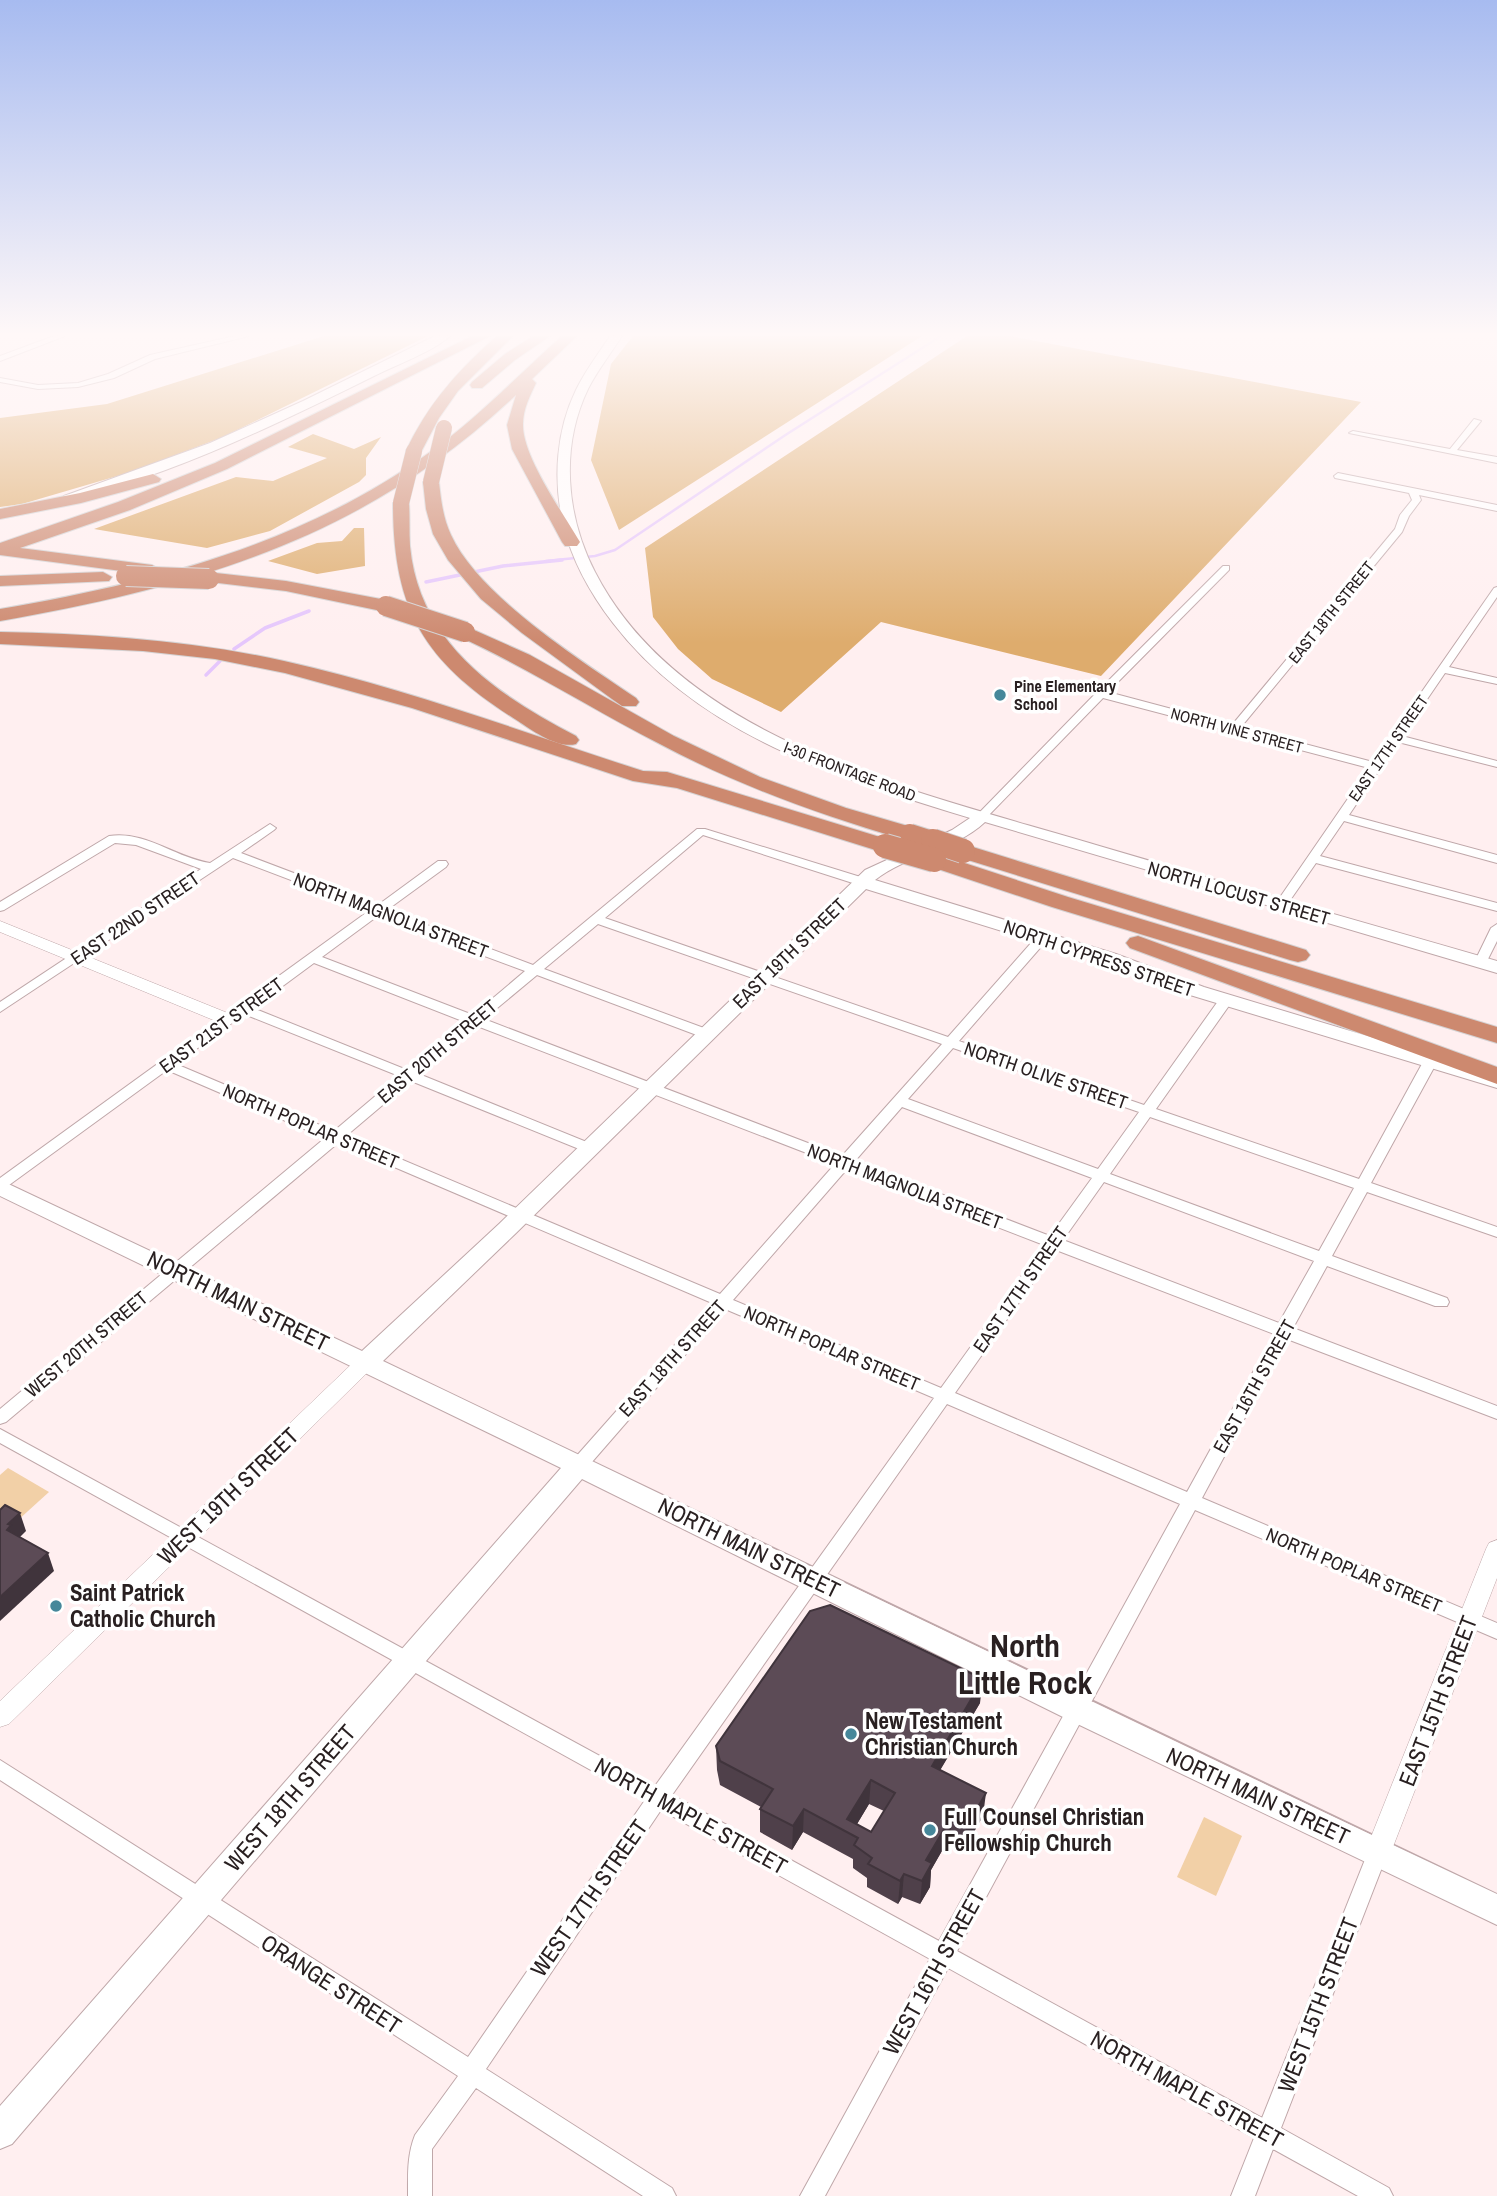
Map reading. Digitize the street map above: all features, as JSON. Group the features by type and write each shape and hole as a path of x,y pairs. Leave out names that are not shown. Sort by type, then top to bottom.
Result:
{"highway":[{"path":"0,514 81,498 166,475 269,438"},
{"path":"0,550 162,491 279,438"},
{"path":"420,438 414,451 401,503 403,556 414,595 432,636 463,673 492,697 538,725 587,750 676,782 1497,1035"},
{"path":"441,438 431,482 431,499 436,519 455,559 480,590 513,619 711,760"},
{"path":"0,615 118,592 200,570 319,525 363,503 458,438"},
{"path":"515,438 527,468 576,552"},
{"path":"0,550 333,594 386,606 465,632 523,659 667,740 775,791 838,813 1497,1016"},
{"path":"0,581 126,576 218,579"},
{"path":"0,638 162,647 286,667 366,688 640,777 676,782"},
{"path":"980,875 1071,918 1497,1076"}],"main road":[{"path":"0,514 124,480 209,450 233,438"},
{"path":"567,438 562,487 576,552"},
{"name":"I-30 FRONTAGE ROAD","path":"576,552 613,617 645,655 674,681 729,718 821,763 982,816"},
{"name":"EAST 19TH STREET","path":"366,1362 521,1216 863,882 878,869 965,830 982,816"},
{"name":"NORTH LOCUST STREET","path":"982,816 1280,906 1489,965"},
{"name":"NORTH CYPRESS STREET","path":"863,882 1043,937 1226,1000 1497,1082"},
{"name":"NORTH MAIN STREET","path":"0,1186 814,1579 1077,1710 1497,1910"},
{"name":"WEST 18TH STREET","path":"0,2132 579,1465"}],"street":[{"path":"1383,438 1497,460"},
{"path":"1452,451 1462,438"},
{"path":"1338,475 1497,508"},
{"name":"EAST 18TH STREET","path":"1234,729 1399,530 1405,515 1417,500 1412,491"},
{"name":"EAST 19TH STREET","path":"982,816 1098,694 1135,662 1226,568"},
{"name":"EAST 17TH STREET","path":"1280,906 1443,668 1491,608 1497,590"},
{"path":"1443,668 1497,681"},
{"name":"NORTH VINE STREET","path":"1098,694 1376,766"},
{"path":"1395,738 1497,764"},
{"path":"1341,816 1497,859"},
{"name":"EAST 22ND STREET","path":"0,1007 270,828"},
{"name":"NORTH CYPRESS STREET","path":"701,831 863,882"},
{"name":"EAST 20TH STREET","path":"173,1271 701,831"},
{"path":"0,907 108,841 128,839 193,865 213,867"},
{"name":"NORTH MAGNOLIA STREET","path":"233,854 707,1034"},
{"path":"1312,858 1497,907"},
{"name":"EAST 21ST STREET","path":"0,1186 442,863"},
{"name":"NORTH OLIVE STREET","path":"596,919 1497,1232"},
{"path":"0,926 229,1020"},
{"path":"1489,965 1497,928"},
{"name":"EAST 18TH STREET","path":"579,1465 1043,937"},
{"name":"NORTH MAGNOLIA STREET","path":"312,958 1497,1413"},
{"name":"EAST 17TH STREET","path":"814,1579 1226,1000"},
{"path":"244,1009 589,1148"},
{"name":"EAST 16TH STREET","path":"1077,1710 1430,1062"},
{"name":"NORTH POPLAR STREET","path":"167,1065 1497,1631"},
{"path":"899,1101 1441,1302"},
{"name":"WEST 20TH STREET","path":"0,1418 173,1271"},
{"name":"WEST 19TH STREET","path":"0,1717 366,1362"},
{"name":"NORTH MAPLE STREET","path":"0,1436 1381,2196"},
{"name":"EAST 15TH STREET","path":"1378,1852 1497,1549"},
{"name":"WEST 17TH STREET","path":"421,2196 420,2152 658,1798 814,1579"},
{"name":"WEST 16TH STREET","path":"812,2196 1077,1710"},
{"name":"ORANGE STREET","path":"0,1769 664,2196"},
{"name":"WEST 15TH STREET","path":"1244,2196 1378,1852"}],"shaded area":[{"path":"0,438 219,438 131,472 22,504 0,507"},
{"path":"304,438 325,438 354,449 380,438 366,458 366,475 359,482 270,531 207,548 94,529 236,477 273,481 327,458 288,447"},
{"path":"595,438 762,438 619,530 591,460"},
{"path":"811,438 1326,438 1101,676 881,622 781,712 712,679 678,649 653,617 645,548"},
{"path":"354,528 364,528 365,566 317,574 268,561 317,543 342,541"},
{"path":"8,1468 49,1492 17,1521 0,1520 0,1475"},
{"path":"1204,1817 1242,1836 1216,1896 1177,1877"}],"building":[{"path":"5,1505 20,1513 8,1524 11,1525 7,1530 48,1553 0,1597 0,1510"},
{"name":"New Testament Christian Church","path":"830,1605 983,1679 932,1766 986,1793 966,1828 952,1821 949,1827 946,1826 926,1860 932,1863 922,1881 904,1874 900,1881 868,1864 872,1858 854,1845 858,1838 804,1809 793,1826 760,1809 773,1789 720,1761 716,1746 810,1611","holes":["871,1780 895,1793 871,1832 847,1819"]}],"waterway":[{"path":"546,561 595,556 615,550 780,438"},
{"path":"426,582 503,566 562,560"},
{"path":"234,649 265,628 309,611"},
{"path":"206,675 220,661"}],"place":[{"name":"Pine Elementary School","path":"1000,695"},
{"name":"Saint Patrick Catholic Church","path":"56,1606"},
{"name":"New Testament Christian Church","path":"851,1734"},
{"name":"Full Counsel Christian Fellowship Church","path":"930,1830"}],"district":[{"name":"North Little Rock","path":"1025,1664"}]}
